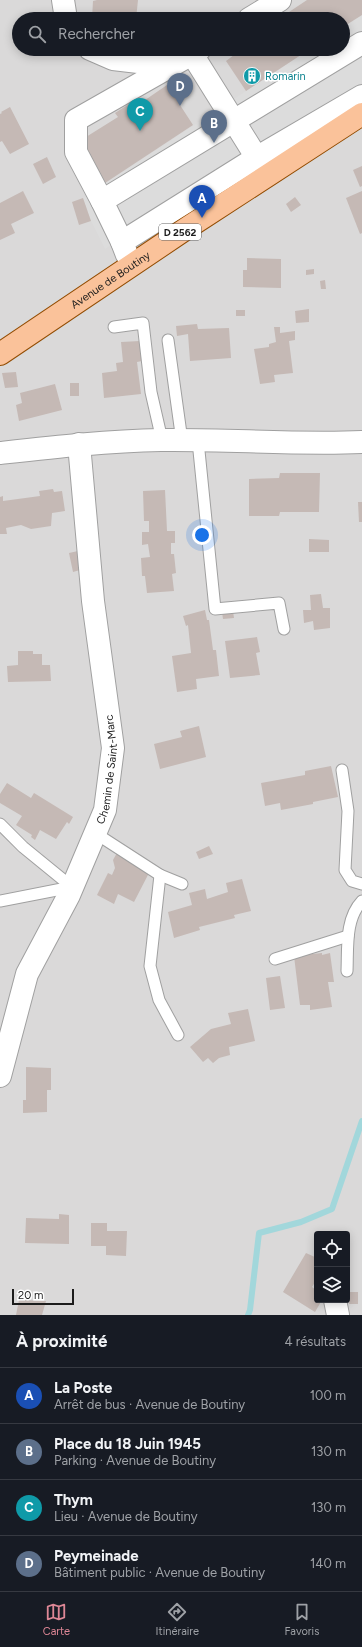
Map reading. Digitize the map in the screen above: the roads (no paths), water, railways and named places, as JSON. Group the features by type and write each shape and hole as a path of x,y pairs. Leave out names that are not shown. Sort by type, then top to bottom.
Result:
{"main road":[{"name":"Avenue de Boutiny","path":"0,354 131,266 262,167 362,114"}],"street":[{"path":"63,0 65,12"},
{"path":"260,12 280,0"},
{"path":"350,50 362,43"},
{"path":"106,56 113,59 147,63 176,56"},
{"path":"131,266 122,242 76,152 76,120 187,56"},
{"path":"199,56 233,121 262,167"},
{"path":"102,201 340,56"},
{"path":"122,242 262,167 362,96"},
{"path":"0,453 79,444 181,441 318,444 362,442"},
{"name":"Chemin de Saint-Marc","path":"0,1076 2,1053 27,974 72,887 105,810 113,748 93,601 79,444"},
{"path":"336,1303 338,1315"}],"lane":[{"path":"114,327 143,323 152,392 181,441"},
{"path":"168,340 181,441 215,609 279,603 284,629"},
{"path":"342,770 348,811 345,870 352,881 362,884"},
{"path":"0,824 23,847 72,887"},
{"path":"95,832 160,875 182,884"},
{"path":"160,875 150,966 159,1000 178,1034"},
{"path":"0,901 72,887"},
{"path":"347,970 348,936 354,909 362,901"},
{"path":"275,959 348,936"}],"waterway":[{"path":"248,1315 250,1310 259,1233 301,1222 332,1209 362,1121"}],"place":[{"name":"Romarin","path":"252,76"},
{"name":"Peymeinade","path":"180,106"},
{"name":"Thym","path":"140,131"},
{"name":"Place du 18 Juin 1945","path":"214,143"},
{"name":"La Poste","path":"202,218"}]}
